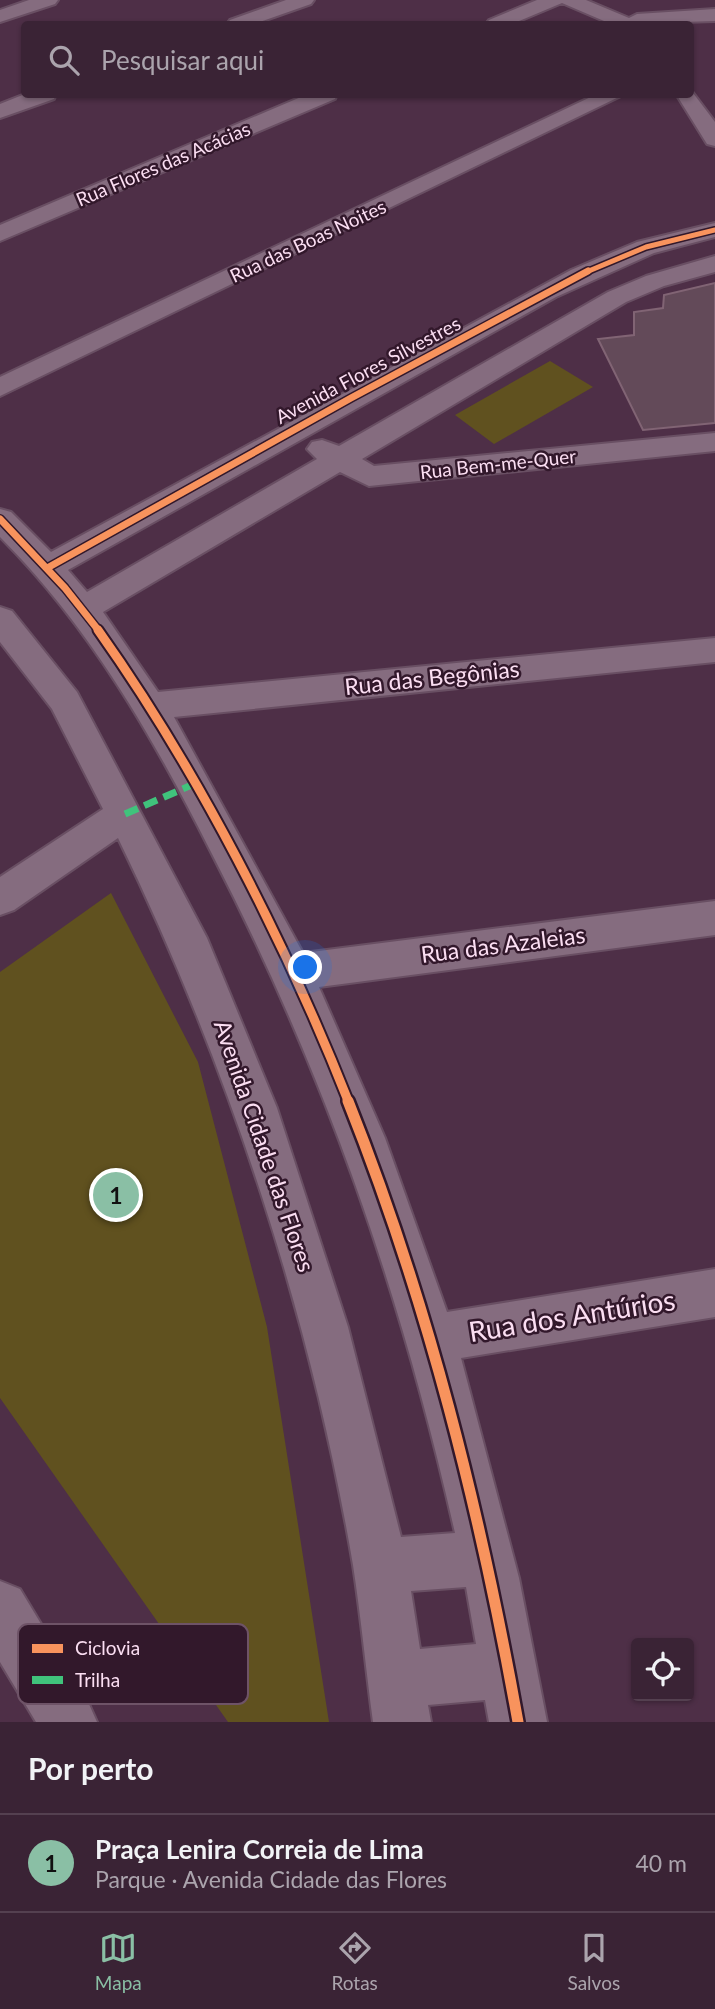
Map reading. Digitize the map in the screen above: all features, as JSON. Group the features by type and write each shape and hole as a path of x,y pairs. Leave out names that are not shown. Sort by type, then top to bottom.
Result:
{"street":[{"path":"0,16 48,0"},
{"path":"245,21 304,0"},
{"path":"503,21 554,0"},
{"path":"569,0 629,21"},
{"path":"625,0 634,21"},
{"path":"655,21 715,15"},
{"path":"0,111 35,98"},
{"name":"Rua Flores das Acácias","path":"0,234 318,98"},
{"name":"Rua das Boas Noites","path":"0,388 607,98"},
{"path":"689,99 715,101"},
{"path":"689,99 715,139"},
{"name":"Avenida Flores Silvestres","path":"49,567 295,429 579,276 661,244 715,230"},
{"path":"83,609 617,297 691,269 715,264"},
{"name":"Rua Bem-me-Quer","path":"295,429 338,460 369,477 715,442"},
{"path":"0,519 49,567 83,609 149,706 194,784 292,972 345,1093 429,1339 488,1558 513,1696 399,1700"},
{"name":"Avenida Cidade das Flores","path":"0,619 65,701 125,814 187,938 255,1108 324,1327 380,1566 399,1700"},
{"name":"Rua das Begônias","path":"149,706 715,650"},
{"path":"0,898 125,814"},
{"name":"Rua das Azaleias","path":"292,972 715,918"},
{"name":"Rua dos Antúrios","path":"429,1339 715,1293"},
{"path":"380,1566 488,1558"},
{"path":"0,1609 18,1639"},
{"path":"57,1704 68,1722"}],"shaded area":[{"path":"550,361 593,387 494,444 455,415"},
{"path":"111,893 198,1062 267,1327 329,1722 228,1722 215,1704 248,1704 248,1624 159,1624 0,1398 0,972"}],"building":[{"path":"715,283 715,423 643,430 598,339 634,335 634,312 663,308 664,295"}],"marked path":[{"path":"125,814 194,784"}],"cycle path":[{"path":"49,567 351,398 580,275 646,247 715,230"},
{"path":"0,519 34,552 95,625 148,704 196,786 251,890 327,1048 363,1138 424,1316 458,1437 492,1578 518,1722"}],"place":[{"name":"Praça Lenira Correia de Lima","path":"116,1195"}]}
